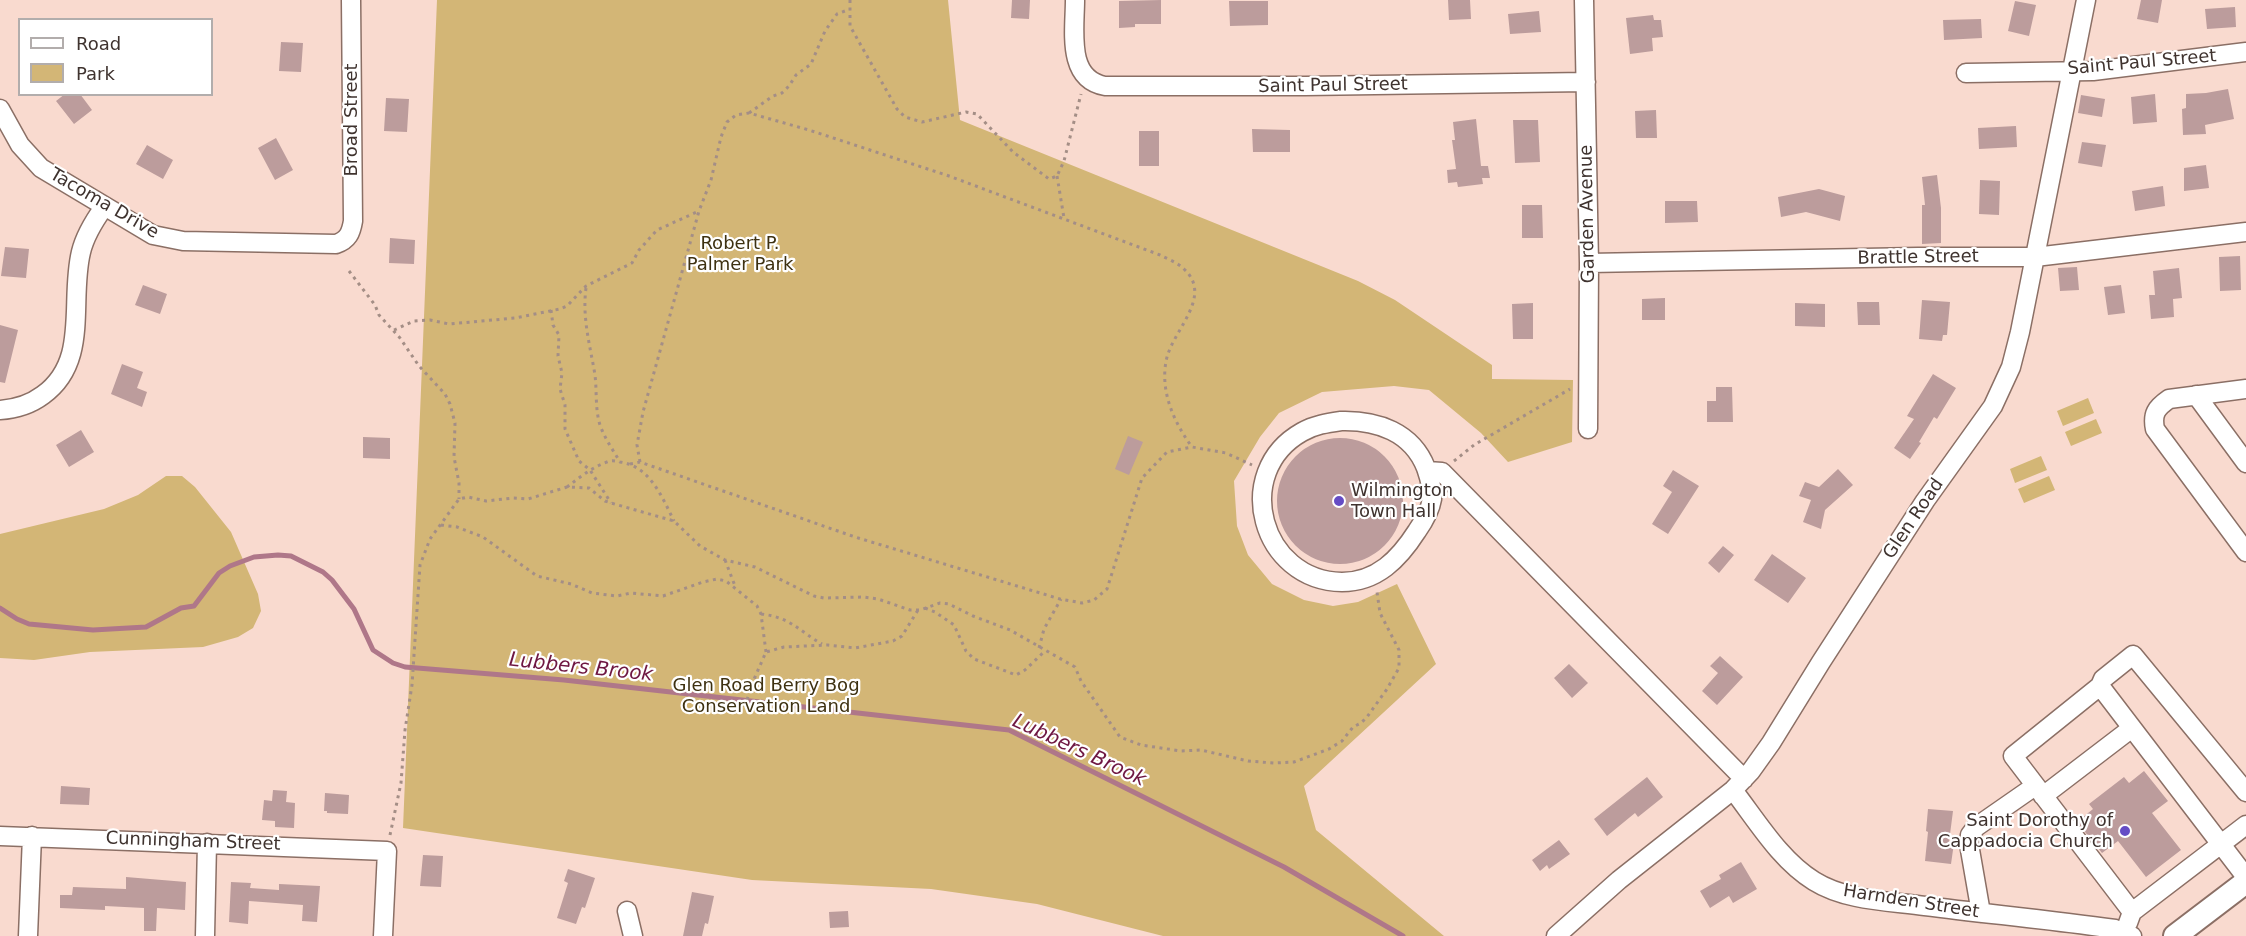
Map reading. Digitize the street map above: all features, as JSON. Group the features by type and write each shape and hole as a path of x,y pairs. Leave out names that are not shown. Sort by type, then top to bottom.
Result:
{"main road":[{"path":"2175,936 2246,882"}],"street":[{"name":"Broad Street","path":"346,239 353,215 351,0"},
{"path":"1075,0 1076,54 1087,78"},
{"name":"Garden Avenue","path":"1584,0 1589,263 1588,429"},
{"name":"Glen Road","path":"1556,936 1619,880 1738,784 1771,743 1925,501 1993,406 2011,367 2086,0"},
{"name":"Saint Paul Street","path":"1966,73 2093,71 2246,52"},
{"name":"Saint Paul Street","path":"1087,78 1119,88 1586,82"},
{"name":"Tacoma Drive","path":"0,109 20,146 50,174 153,235 173,241 324,245 336,244 346,239"},
{"path":"0,410 13,409 41,396 56,384 67,368 74,346 76,288 81,254 88,231 104,207"},
{"name":"Brattle Street","path":"1589,263 2035,257 2246,232"},
{"path":"2246,389 2169,399 2159,406 2153,420 2155,429 2246,552"},
{"path":"2196,395 2246,463"},
{"path":"1350,420 1377,424 1404,438 1434,472 1432,497 1424,521 1398,558 1372,575 1342,582 1322,579 1302,571 1286,559 1273,542 1265,523 1262,502 1267,472 1278,453 1301,433 1320,425 1350,420"},
{"name":"Harnden Street","path":"1434,472 1738,784 1783,855 1814,881 1844,894 2115,929 2128,934"},
{"path":"2132,912 2013,756 2100,686 2103,679 2133,655 2246,792"},
{"path":"2100,686 2246,877"},
{"path":"1980,913 1969,844 1970,835 1976,827 2039,791 2132,728"},
{"path":"2128,934 2132,912 2246,825"},
{"name":"Cunningham Street","path":"0,836 387,850"},
{"path":"28,936 32,836"},
{"path":"205,936 207,843"},
{"path":"383,936 387,850"},
{"path":"627,911 633,936"}],"path":[{"path":"850,0 850,26 897,109 905,117 922,122 966,112 977,114 998,137 1037,171 1049,179 1057,176"},
{"path":"749,113 773,96 782,93 796,75 811,64 825,31 837,14 850,9"},
{"path":"1064,219 1057,176 1064,161 1087,78"},
{"path":"640,462 637,445 643,412 699,211 711,180 721,137 727,122 736,115 749,113 809,130 949,176 1160,255 1183,268 1192,279 1196,292 1193,304 1167,356 1164,385 1180,430 1192,447"},
{"path":"393,330 414,321 430,320 449,324 515,318 567,306 586,286 632,263 639,250 657,230 699,211"},
{"path":"349,271 379,315 419,366 445,394 455,423 453,457 459,483 459,499 430,540 420,565 401,783 387,850"},
{"path":"586,286 584,323 595,374 597,410 607,441 620,462"},
{"path":"551,310 559,335 558,356 562,373 561,389 565,429 579,460 590,470 611,504"},
{"path":"1434,472 1474,445 1563,394 1574,386 1588,370"},
{"path":"630,464 640,462 833,530 1061,599 1082,603 1094,600 1107,589 1143,477 1167,452 1192,447 1226,453 1267,472"},
{"path":"459,499 468,497 486,501 528,499 567,487 590,470 609,461 630,464 644,471 660,494 674,521 700,546 725,560 755,567 814,596 824,598 878,599 910,610 918,610 940,603 949,604 1010,630 1075,667 1081,681 1120,737 1152,747 1181,751 1201,750 1257,762 1294,762 1329,749 1342,741 1353,727 1367,717 1388,689 1399,668 1399,650 1380,613 1378,592 1372,575"},
{"path":"567,487 589,488 611,504 674,521"},
{"path":"441,525 457,527 483,537 537,576 571,584 592,593 617,596 631,592 663,596 717,579 736,588 757,606 761,614 766,652 745,706"},
{"path":"725,560 736,588"},
{"path":"1039,648 1044,628 1061,599"},
{"path":"925,608 954,625 966,651 980,663 1016,675 1025,670 1045,651"},
{"path":"766,652 784,647 824,645 855,648 898,639 918,610"},
{"path":"761,614 780,617 824,645"}],"green space":[{"name":"Robert P. Palmer Park","path":"437,0 948,0 960,120 1358,281 1395,300 1492,365 1492,379 1573,380 1572,442 1508,462 1481,433 1429,390 1394,386 1322,392 1279,413 1260,437 1234,481 1237,526 1248,555 1272,584 1304,600 1333,606 1358,602 1397,584 1436,664 1304,786 1316,830 1444,936 1163,936 1037,904 931,889 752,880 403,828"},
{"path":"2088,398 2094,413 2063,426 2057,411"},
{"path":"2096,419 2102,433 2071,446 2065,432"},
{"path":"2041,456 2047,470 2015,483 2010,469"},
{"path":"166,476 182,476 195,487 231,532 258,594 261,611 253,628 238,637 203,647 90,652 34,660 0,658 0,534 104,509 138,495"},
{"path":"2049,476 2055,490 2024,503 2018,489"}],"building":[{"path":"1012,0 1030,0 1029,19 1011,18"},
{"path":"1161,0 1161,24 1135,24 1135,27 1119,28 1119,1"},
{"path":"1448,0 1470,0 1471,19 1449,20"},
{"path":"2141,0 2162,0 2158,23 2137,19"},
{"path":"1229,1 1268,1 1268,25 1230,26"},
{"path":"2015,1 2036,5 2029,36 2008,31"},
{"path":"2235,7 2236,27 2207,29 2205,9"},
{"path":"1539,11 1541,32 1510,34 1508,14"},
{"path":"1653,15 1654,20 1661,20 1663,37 1652,38 1653,51 1630,54 1626,18"},
{"path":"1981,19 1982,38 1944,40 1943,20"},
{"path":"281,42 303,43 301,72 279,71"},
{"path":"2228,89 2234,119 2205,125 2206,134 2183,135 2182,109 2186,108 2186,94"},
{"path":"2155,94 2157,122 2133,124 2131,97"},
{"path":"2081,95 2105,99 2102,117 2078,113"},
{"path":"62,96 82,96 92,110 74,124 56,101"},
{"path":"386,98 409,99 407,132 384,131"},
{"path":"1656,110 1657,138 1636,138 1635,111"},
{"path":"1476,119 1481,166 1488,166 1490,178 1482,178 1483,184 1458,187 1457,182 1448,183 1447,170 1456,169 1452,140 1455,140 1453,122"},
{"path":"1513,120 1538,120 1540,162 1515,163"},
{"path":"2016,126 2017,147 1979,149 1978,128"},
{"path":"1252,129 1290,130 1290,152 1253,152"},
{"path":"1139,131 1159,131 1159,166 1139,166"},
{"path":"276,138 293,170 275,180 258,148"},
{"path":"2082,142 2106,145 2102,167 2078,163"},
{"path":"147,145 173,160 163,179 136,164"},
{"path":"2206,165 2209,188 2184,191 2184,168"},
{"path":"1937,175 1941,208 1941,243 1922,244 1922,205 1925,205 1922,177"},
{"path":"1980,180 2000,181 1999,215 1979,214"},
{"path":"2163,186 2165,206 2135,211 2132,191"},
{"path":"1819,189 1845,196 1840,221 1806,212 1781,217 1778,197"},
{"path":"1665,201 1697,201 1698,222 1665,223"},
{"path":"1522,205 1542,205 1543,238 1522,238"},
{"path":"390,238 415,240 414,264 389,263"},
{"path":"5,247 29,249 26,278 1,276"},
{"path":"2240,256 2241,290 2220,291 2219,257"},
{"path":"2077,267 2079,290 2060,291 2058,268"},
{"path":"2179,268 2182,298 2173,299 2174,317 2151,319 2149,295 2155,295 2153,271"},
{"path":"143,285 167,294 160,314 135,305"},
{"path":"2121,285 2125,313 2108,315 2104,287"},
{"path":"1665,298 1665,320 1642,320 1642,299"},
{"path":"1922,300 1950,302 1947,335 1943,335 1942,341 1919,339"},
{"path":"1857,302 1879,302 1880,325 1858,325"},
{"path":"1533,303 1533,339 1513,339 1512,304"},
{"path":"1795,303 1825,304 1825,327 1795,326"},
{"path":"0,325 18,330 5,383 0,382"},
{"path":"122,364 143,372 137,388 147,392 142,407 111,394"},
{"path":"1933,374 1956,388 1937,419 1934,417 1910,459 1894,448 1914,419 1907,416"},
{"path":"1716,387 1732,387 1733,422 1707,422 1707,401 1716,401"},
{"path":"81,430 94,452 69,467 56,445"},
{"path":"1128,436 1143,442 1129,475 1115,469"},
{"path":"363,437 390,438 390,459 363,458"},
{"name":"Wilmington Town Hall","path":"1340,438 1364,443 1385,456 1398,477 1403,501 1398,525 1385,546 1364,559 1340,564 1316,559 1295,546 1282,525 1277,501 1282,477 1295,456 1316,443"},
{"path":"1838,469 1853,485 1825,510 1821,529 1803,522 1811,500 1799,496 1805,482 1819,487"},
{"path":"1673,470 1699,486 1668,534 1652,524 1672,492 1663,486"},
{"path":"1723,546 1734,555 1719,573 1708,563"},
{"path":"1772,554 1806,578 1788,603 1754,580"},
{"path":"1720,656 1743,677 1717,705 1702,691 1718,673 1710,666"},
{"path":"1569,664 1588,683 1572,698 1554,678"},
{"name":"Saint Dorothy of Cappadocia Church","path":"2144,771 2168,801 2152,813 2181,850 2146,877 2118,841 2102,853 2077,822 2093,809 2089,804 2124,777 2129,783"},
{"path":"1647,777 1663,797 1638,817 1635,813 1607,836 1594,819"},
{"path":"61,786 90,788 89,805 60,804"},
{"path":"273,790 287,791 286,802 295,803 294,828 275,827 275,821 262,820 264,800 272,801"},
{"path":"325,793 349,795 348,814 324,811"},
{"path":"1928,809 1953,811 1949,842 1954,843 1951,864 1925,861"},
{"path":"1559,840 1570,854 1549,869 1547,865 1540,871 1532,860"},
{"path":"423,855 443,856 441,887 420,886"},
{"path":"1741,862 1757,889 1733,903 1729,896 1710,908 1700,891 1721,879 1719,875"},
{"path":"568,869 595,878 585,908 582,907 576,924 557,918 568,883 564,881"},
{"path":"126,877 186,882 185,910 157,908 156,931 144,931 144,908 105,906 105,910 60,908 60,895 72,895 73,887 126,889"},
{"path":"231,882 251,883 250,888 279,890 279,884 320,886 317,922 302,921 303,905 249,901 248,924 229,922"},
{"path":"692,892 714,896 708,924 705,923 702,936 683,936"},
{"path":"848,911 849,927 830,928 829,912"}],"waterway":[{"name":"Lubbers Brook","path":"0,608 29,624 93,630 146,627 181,608 194,606 219,573 230,566 254,557 291,556 323,572 332,580 354,609 373,650 393,663 405,667 564,680 1009,730 1284,867 1403,936"}],"place":[{"name":"Wilmington Town Hall","path":"1339,501"},
{"name":"Saint Dorothy of Cappadocia Church","path":"2125,831"}],"park label":[{"name":"Glen Road Berry Bog Conservation Land","path":"766,696"}]}
